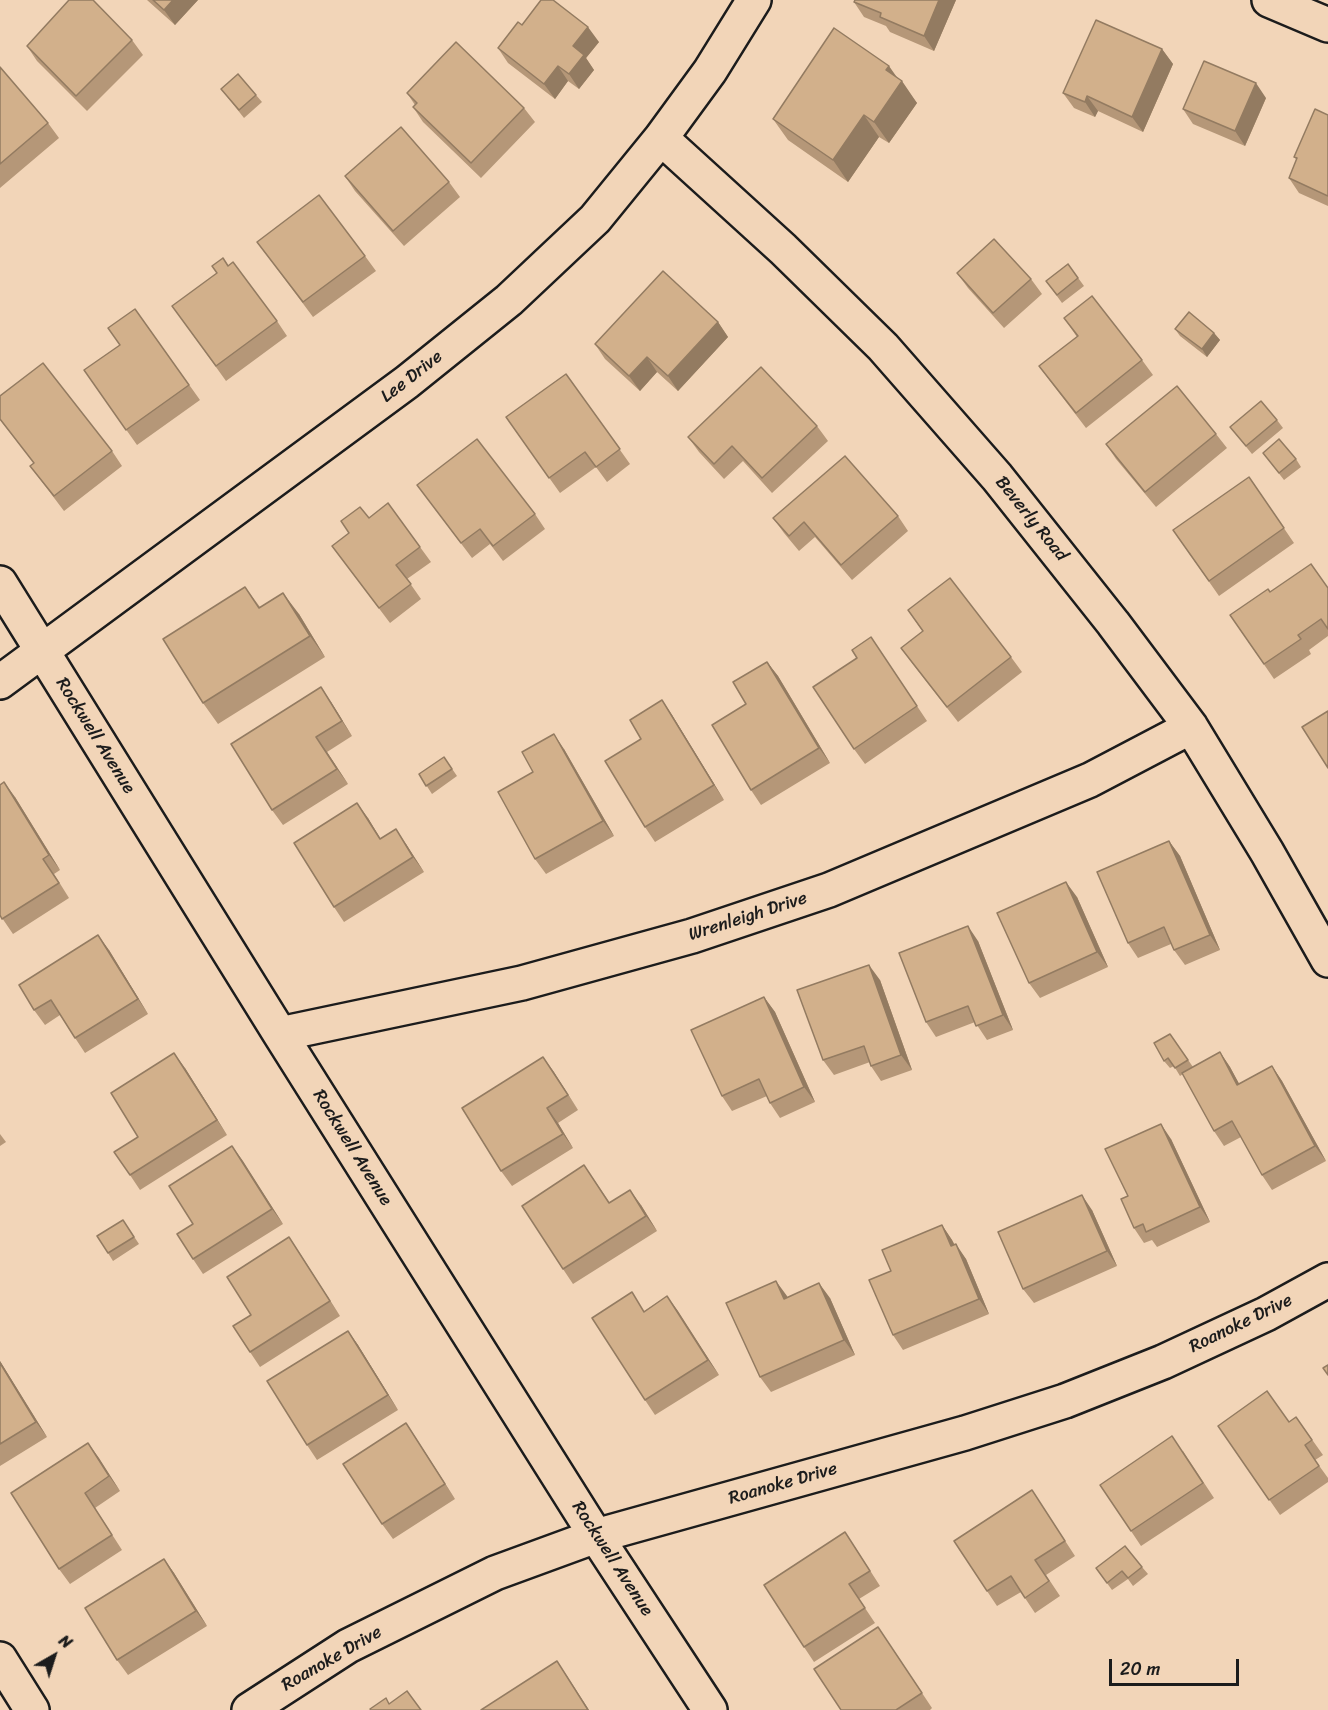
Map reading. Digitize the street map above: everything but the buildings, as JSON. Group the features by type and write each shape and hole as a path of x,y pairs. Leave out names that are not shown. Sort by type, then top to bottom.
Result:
{"street":[{"name":"Lee Drive","path":"0,682 407,382 509,300 596,219 661,138 710,71 754,0"},
{"path":"1269,0 1328,25"},
{"name":"Beverly Road","path":"661,138 783,249 883,346 997,477 1113,623 1191,727 1267,852 1328,960"},
{"name":"Rockwell Avenue","path":"0,582 280,1034 596,1536 710,1710"},
{"name":"Wrenleigh Drive","path":"280,1034 522,983 692,936 808,897 955,838 1090,780 1191,727"},
{"name":"Roanoke Drive","path":"249,1710 348,1646 495,1573 596,1536 965,1433 1065,1401 1163,1362 1266,1314 1328,1280"},
{"path":"0,1659 32,1710"}]}
